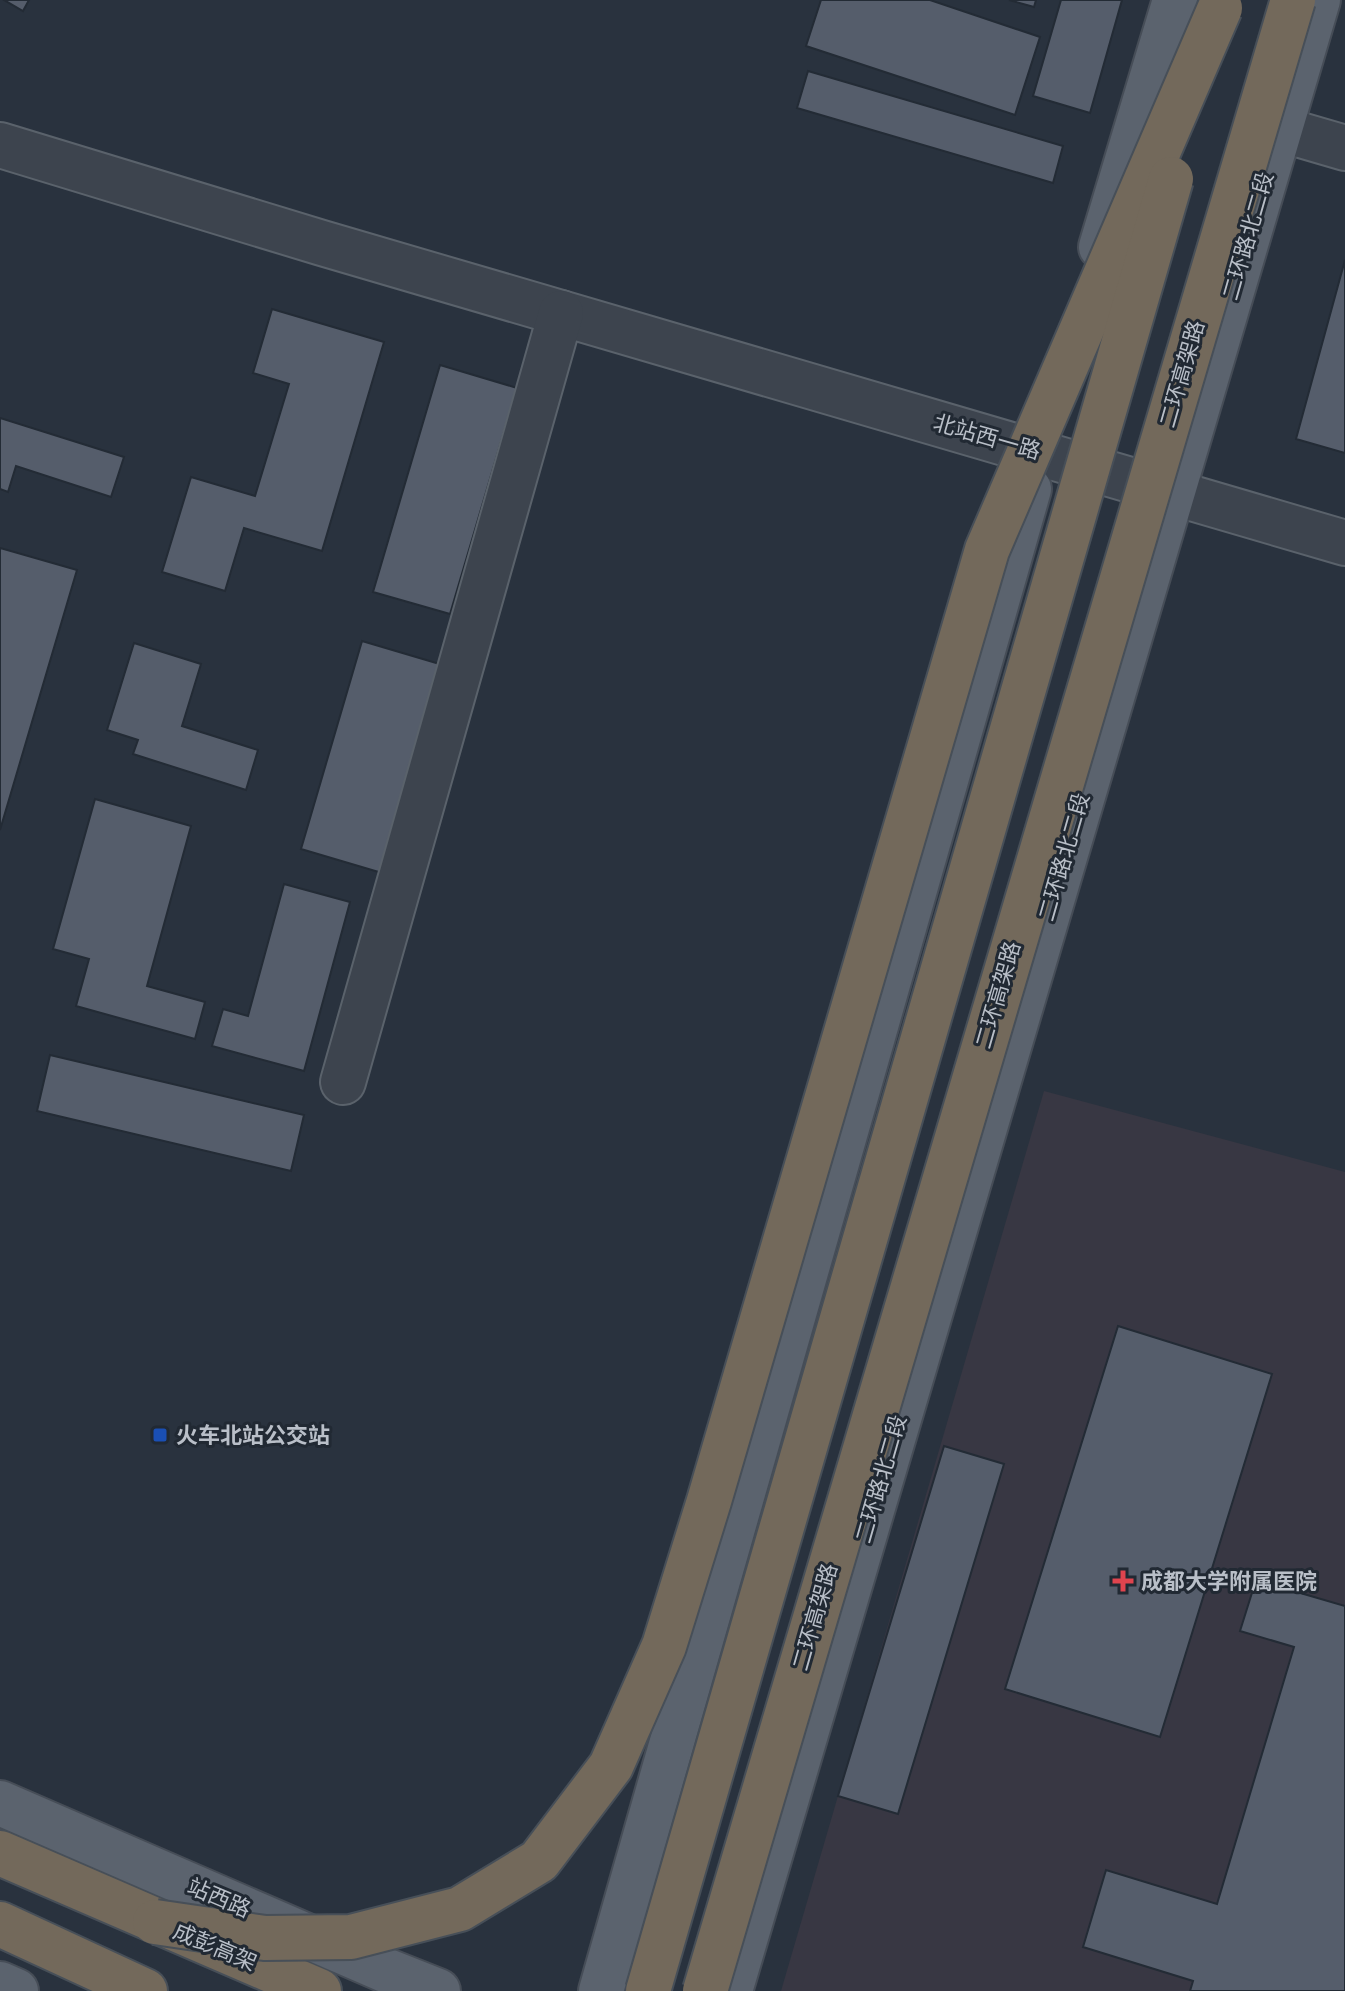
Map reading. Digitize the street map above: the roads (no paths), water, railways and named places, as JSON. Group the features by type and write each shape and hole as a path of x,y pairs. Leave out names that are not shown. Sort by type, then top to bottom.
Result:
{"highway":[{"name":"二环高架路","path":"705,1991 1293,0"},
{"path":"0,1853 155,1922 265,1938 351,1937 460,1909 539,1861 611,1766 664,1646 709,1501 987,550 1221,4"},
{"path":"648,1991 1221,4"},
{"name":"成彭高架","path":"155,1922 319,1991"},
{"path":"0,1924 143,1990"}],"main road":[{"path":"601,1991 1039,453 1175,0"},
{"name":"二环路北二段","path":"730,1991 1318,0"},
{"name":"站西路","path":"0,1803 438,1991"},
{"path":"0,1984 16,1991"}],"street":[{"path":"1280,129 1345,148"},
{"name":"北站西一路","path":"0,145 322,243 1345,543"},
{"path":"343,1082 561,313"}],"place":[{"name":"火车北站公交站","path":"160,1435"},
{"name":"成都大学附属医院","path":"1123,1581"}]}
